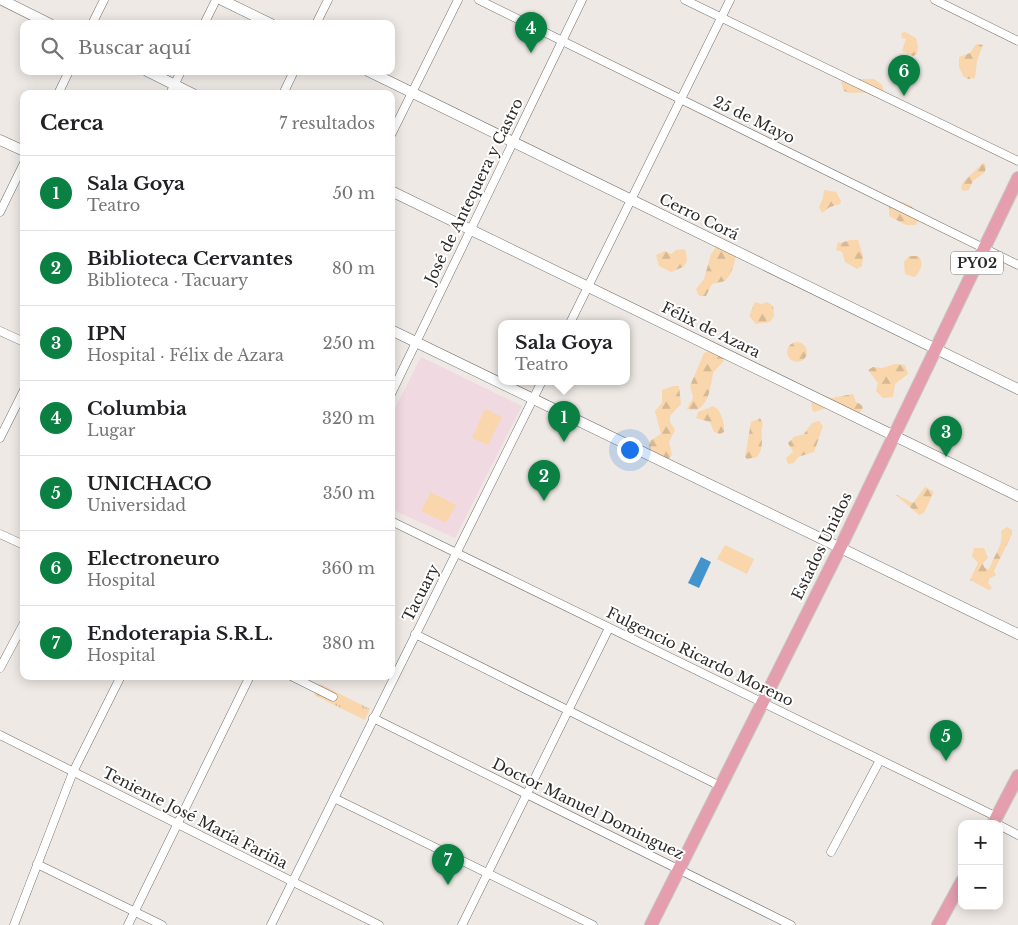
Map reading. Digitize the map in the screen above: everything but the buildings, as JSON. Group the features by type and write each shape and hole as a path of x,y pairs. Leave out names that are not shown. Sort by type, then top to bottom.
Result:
{"main road":[{"name":"Estados Unidos","path":"651,925 840,548 1018,178"},
{"path":"997,820 1018,776"},
{"path":"938,925 958,888"}],"street":[{"path":"2,0 42,20"},
{"path":"94,20 104,0"},
{"path":"206,20 216,0"},
{"path":"222,0 262,20"},
{"path":"318,20 328,0"},
{"path":"395,127 458,0"},
{"name":"25 de Mayo","path":"479,0 1018,265"},
{"name":"José de Antequera y Castro","path":"395,386 582,0"},
{"path":"686,0 1018,161"},
{"path":"572,320 730,0"},
{"path":"936,0 1018,41"},
{"path":"60,90 67,75"},
{"path":"153,75 172,89 179,75"},
{"path":"285,90 292,75"},
{"name":"Cerro Corá","path":"376,75 1018,389"},
{"path":"0,140 20,149"},
{"path":"0,212 20,171"},
{"name":"Félix de Azara","path":"395,193 1018,496"},
{"path":"0,330 20,340"},
{"path":"395,332 498,382"},
{"path":"504,385 1018,634"},
{"name":"Tacuary","path":"395,674 540,385"},
{"path":"0,438 20,398"},
{"name":"Fulgencio Ricardo Moreno","path":"395,524 880,760 992,820"},
{"path":"0,534 20,543"},
{"path":"462,925 609,628"},
{"path":"0,668 20,630"},
{"path":"415,634 720,786"},
{"path":"14,925 73,772 119,680"},
{"path":"128,925 248,680"},
{"path":"300,680 334,697"},
{"name":"Tacuary","path":"270,925 392,680"},
{"name":"Doctor Manuel Dominguez","path":"373,718 791,925"},
{"name":"Teniente José María Fariña","path":"0,735 379,925"},
{"path":"831,852 880,760"},
{"path":"334,798 593,925"},
{"name":"Fulgencio Ricardo Moreno","path":"1003,826 1018,835"},
{"path":"37,864 162,925"}],"shaded area":[{"path":"421,357 522,406 455,538 395,511 395,408"}],"green space":[{"path":"905,32 916,38 917,54 913,56 902,51 906,39 902,38 901,33"},
{"path":"976,44 983,45 977,61 975,78 968,79 963,76 959,67 959,57 970,53"},
{"path":"847,79 874,79 882,85 884,92 875,97 862,92 852,93 844,91 841,82"},
{"path":"983,163 986,165 985,172 973,181 969,190 963,191 961,188 963,182"},
{"path":"824,190 836,192 841,201 840,204 830,207 822,213 819,207"},
{"path":"896,201 908,204 914,209 919,219 916,225 906,225 889,216 889,203"},
{"path":"858,240 863,256 862,266 857,269 845,262 842,252 836,250 838,242"},
{"path":"717,246 736,257 731,273 725,281 712,284 706,296 699,296 696,289 704,279 711,254"},
{"path":"683,249 686,251 687,261 683,267 671,272 659,266 656,255 665,251 671,254 676,250"},
{"path":"909,256 918,256 921,261 920,270 914,277 905,274 904,262"},
{"path":"755,302 761,304 767,302 773,306 774,316 770,322 756,324 749,316"},
{"path":"797,342 804,345 807,352 804,359 797,362 790,359 787,352 790,345"},
{"path":"714,349 726,355 713,374 707,399 697,410 687,409 693,398 690,386 704,353"},
{"path":"895,364 905,365 908,374 895,384 893,397 883,398 876,391 878,383 868,370 873,367 882,368"},
{"path":"679,386 681,404 670,416 670,422 675,430 669,442 672,455 667,460 648,451 650,441 661,434 655,411 662,403 662,390"},
{"path":"815,393 832,398 853,394 856,402 862,405 863,408 855,416 851,417 847,417 830,407 814,412 811,400"},
{"path":"713,406 720,413 724,425 724,432 720,434 714,432 710,422 696,418 698,412"},
{"path":"485,409 502,417 488,445 472,438"},
{"path":"760,418 763,424 760,453 757,457 747,459 745,457 751,422"},
{"path":"819,421 823,426 814,452 798,457 794,463 788,464 786,458 793,452 788,443 794,437 804,434 812,423"},
{"path":"925,487 934,492 924,513 919,515 895,494 913,503"},
{"path":"431,492 456,505 446,523 421,511"},
{"path":"1007,527 1012,530 1012,534 994,571 996,575 990,578 988,583 992,588 989,590 970,580 978,563 972,556 974,548 984,548 988,558 983,563 984,567 989,570 1000,546 1001,531"},
{"path":"725,545 754,559 747,574 717,559"},
{"path":"320,684 370,709 365,720 314,695"}],"water":[{"path":"701,557 711,562 699,588 688,583"}],"place":[{"name":"Columbia","path":"531,53"},
{"name":"Electroneuro","path":"904,96"},
{"name":"Sala Goya","path":"564,442"},
{"name":"IPN","path":"946,457"},
{"name":"Biblioteca Cervantes","path":"544,501"},
{"name":"UNICHACO","path":"946,761"},
{"name":"Endoterapia S.R.L.","path":"448,885"}]}
